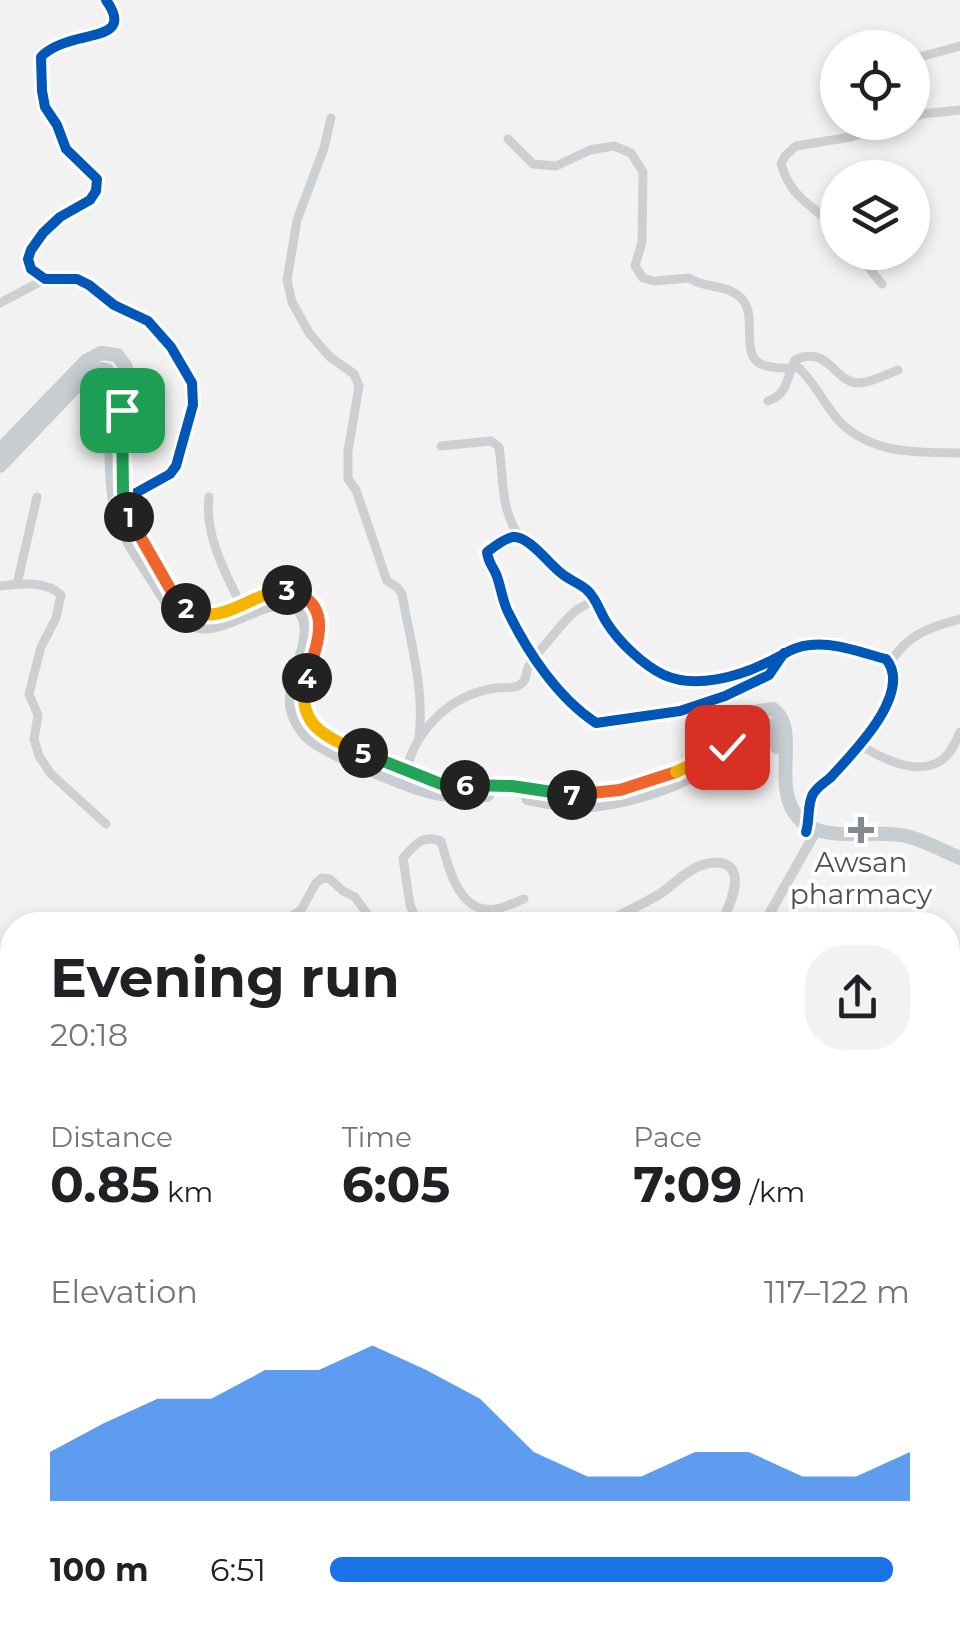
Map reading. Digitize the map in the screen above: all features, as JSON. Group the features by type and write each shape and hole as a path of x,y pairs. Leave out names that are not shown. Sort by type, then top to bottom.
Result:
{"main road":[{"path":"0,450 86,361 100,353 117,355 126,367 120,502 176,599 198,615 214,616 274,590 301,594 313,604 320,619 304,690 306,715 332,739 439,794 507,795 579,806 622,800 676,784 730,756 758,728 770,726 776,736 777,782 782,800 787,811 810,832 856,842 892,841 959,856"},
{"path":"0,466 87,375 107,370 113,382 125,533 170,607 182,620 218,626 274,603 296,606 305,620 307,637 292,687 292,707 306,736 329,750 405,776"}],"street":[{"path":"45,279 31,269 28,259 32,250 60,217 90,200 97,179 66,149 45,107 40,57 76,39 107,32 114,16 106,0"},
{"path":"930,54 960,46"},
{"path":"930,113 960,110"},
{"path":"330,118 324,148 297,220 287,280 292,302 310,333 330,357 354,374 359,386 348,451 348,479 356,490 387,581 402,594 420,688 418,737 405,776"},
{"path":"508,138 532,164 556,166 590,150 614,146 632,153 643,172 642,242 635,266 643,278 689,278 695,283 726,287 744,300 754,360 764,366 799,368 841,423 874,443 894,451 960,453"},
{"path":"820,214 807,206 786,180 781,164 796,146 833,140"},
{"path":"871,270 882,284"},
{"path":"0,303 45,279 77,279 114,305 148,321 171,347 192,383 193,405 176,466 170,474 120,502"},
{"path":"768,401 779,398 795,360 806,354 819,357 852,382 861,384 898,370"},
{"path":"442,446 491,441 500,447 505,508 518,536 559,572 587,590 620,640 661,674 684,682 730,676 799,647 826,645 890,663 893,684 888,698 873,729 816,789 810,802 810,832 770,912"},
{"path":"17,584 37,497"},
{"path":"209,497 217,550 241,605"},
{"path":"518,536 487,552 507,610 561,692 581,714 596,723 680,712 725,696 769,675 784,653"},
{"path":"0,586 34,584 53,588 61,595 56,618 41,647 29,694 38,715 34,739 51,774 106,824"},
{"path":"418,737 453,703 484,691 516,687 524,681 528,666 573,613 595,600"},
{"path":"890,663 900,647 918,633 960,619"},
{"path":"860,745 900,765 934,764 945,758 960,732"},
{"path":"413,912 403,858 417,842 430,837 441,841 453,882 466,901 497,910 524,899"},
{"path":"626,912 707,862 724,863 731,868 732,896 726,912"},
{"path":"301,912 322,878 330,879 356,897 366,912"}],"cycle path":[{"path":"106,0 114,19 109,29 63,44 41,57 45,107 66,149 97,179 90,200 60,217 43,233 28,259 31,269 45,279 77,279 114,305 148,321 171,347 192,383 193,405 176,466 170,474 116,504"},
{"path":"784,653 769,675 725,696 680,711 596,723 569,701 535,659 508,612 487,552 510,538 525,541 590,594 612,630 632,652 656,671 676,679 703,681 730,676 793,649 819,644 886,659 893,673 886,705 865,739 813,794 806,832"}],"place":[{"name":"Awsan pharmacy","path":"861,830"}],"route":[{"path":"122,410 127,513 176,599 198,615 214,616 274,590 301,594 313,604 320,619 303,704 313,724 332,739 441,784 512,786 577,796 620,790 674,773 727,747"}]}
